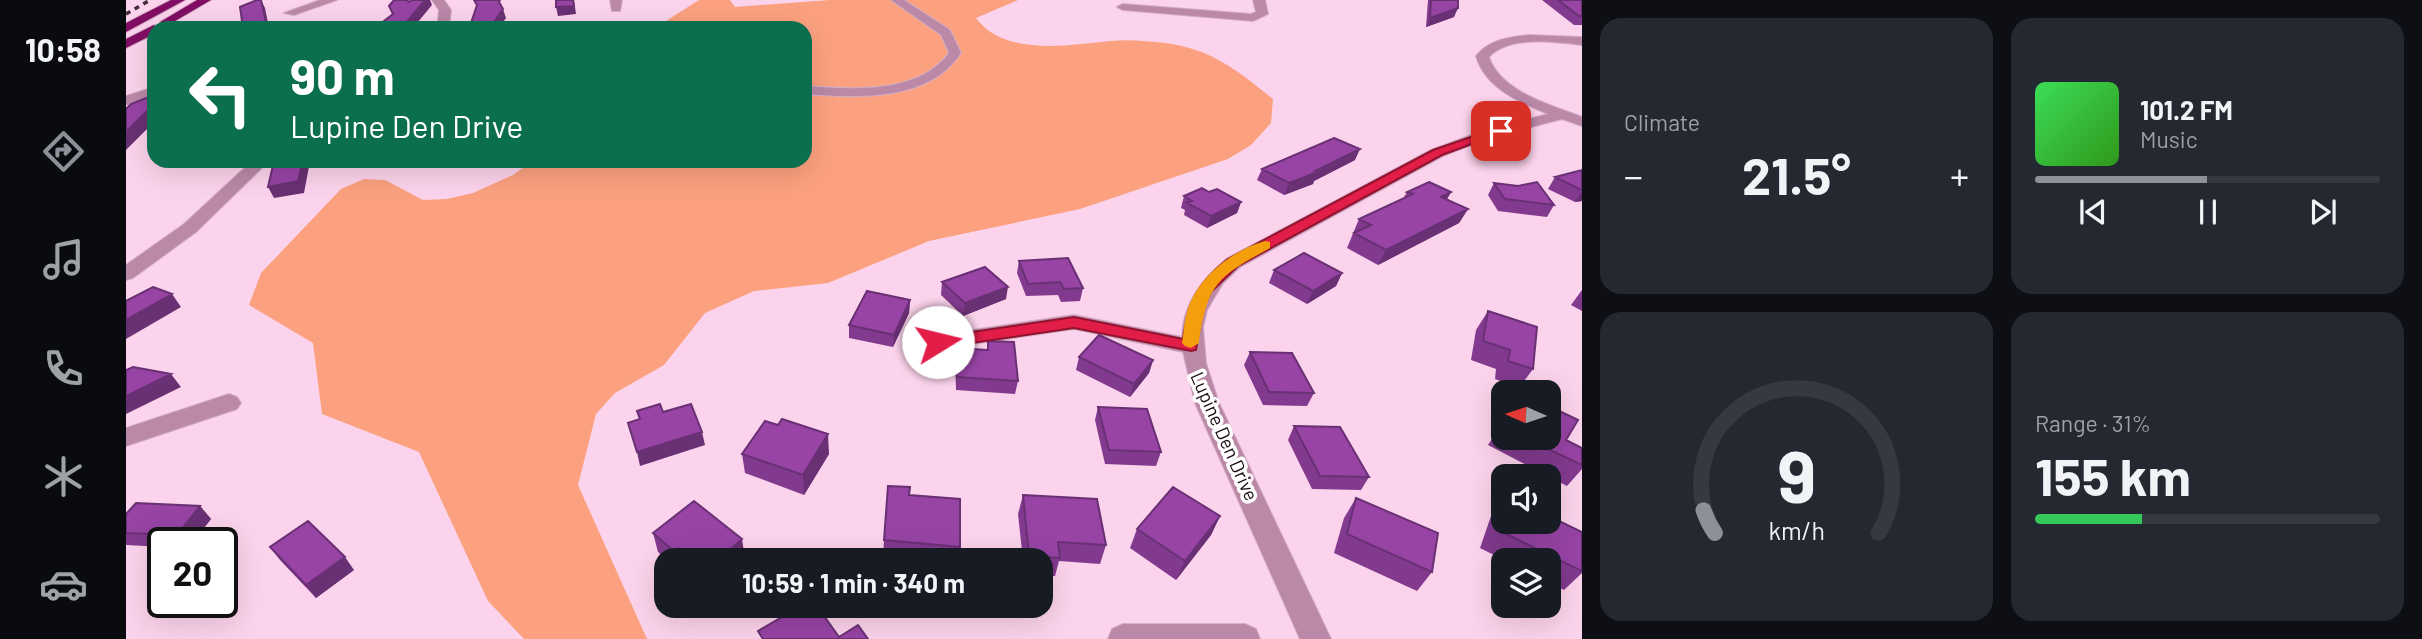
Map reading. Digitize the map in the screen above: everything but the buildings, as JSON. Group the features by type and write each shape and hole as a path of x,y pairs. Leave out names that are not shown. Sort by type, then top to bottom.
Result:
{"highway":[{"path":"126,25 166,0"},
{"path":"126,25 179,0"},
{"path":"168,21 205,0"},
{"path":"126,44 147,32"}],"street":[{"path":"290,13 331,0"},
{"path":"438,0 445,10 444,21"},
{"path":"812,90 863,91 904,86 940,71 955,53 946,33 897,0"},
{"path":"1123,7 1253,18 1262,14 1259,0"},
{"path":"1573,118 1505,86 1487,70 1482,56 1491,47 1514,41 1582,40"},
{"path":"126,101 147,94"},
{"name":"Lupine Den Drive","path":"1317,639 1207,402 1194,367 1191,346 1195,309 1204,291 1217,275 1233,262 1437,153 1484,135 1573,118"},
{"path":"126,274 190,228 254,168"},
{"path":"938,342 1074,322 1191,346"},
{"path":"126,437 229,403"},
{"path":"1123,639 1245,639"}],"shaded area":[{"path":"699,0 730,0 735,7 830,0 1018,0 976,18 988,30 1003,39 1038,46 1131,40 1165,43 1197,50 1224,63 1273,99 1271,123 1251,145 1228,159 1080,209 929,241 828,283 754,291 705,313 664,365 615,393 596,414 578,485 647,639 524,639 488,601 419,452 322,414 313,343 249,305 261,273 341,189 364,179 385,180 423,200 447,199 473,193 522,168 812,168 812,21 666,21"}],"railway":[{"path":"126,14 150,0"}],"slow traffic":[{"path":"1191,343 1195,309 1204,291 1217,275 1233,262 1265,245"}],"route":[{"path":"938,342 1074,322 1191,346 1195,309 1204,291 1217,275 1233,262 1402,170 1462,143 1501,131"}]}
